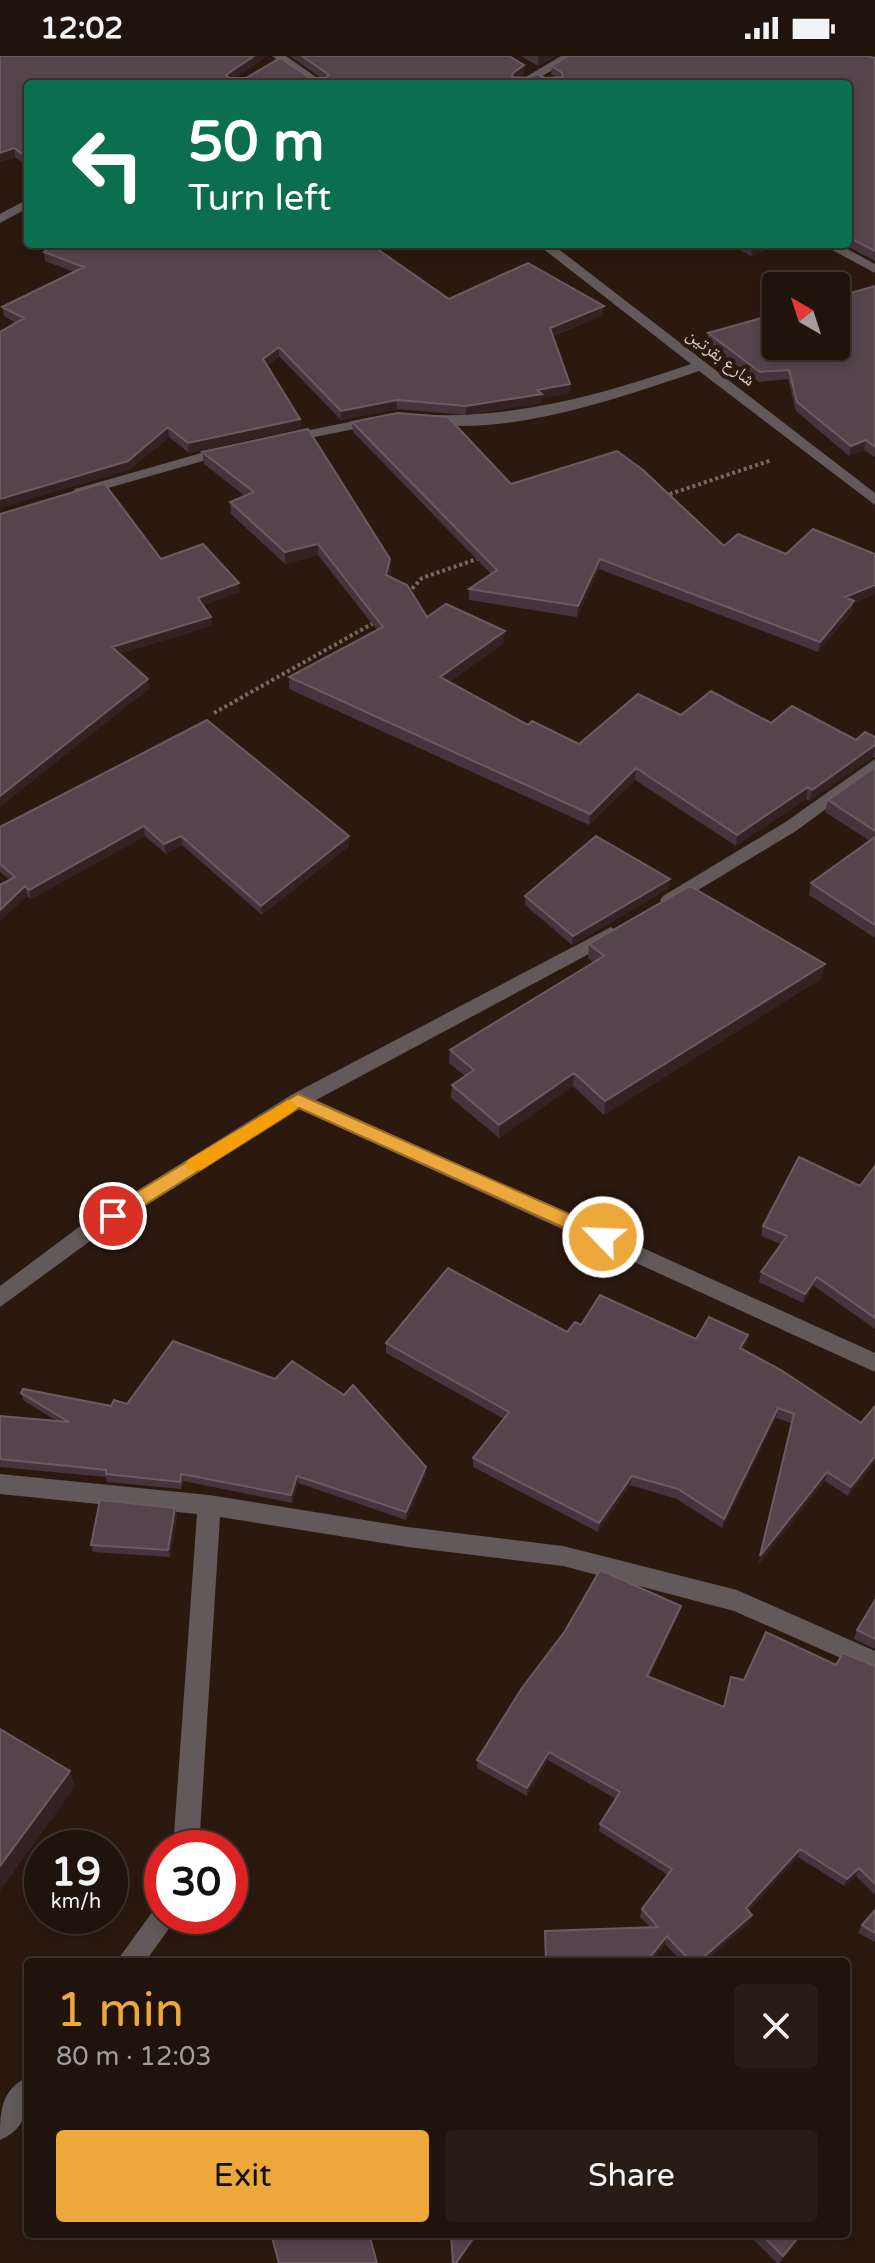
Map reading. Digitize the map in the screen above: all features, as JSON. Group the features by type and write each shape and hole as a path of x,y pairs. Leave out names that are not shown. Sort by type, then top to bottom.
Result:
{"street":[{"path":"524,80 534,71 570,56"},
{"path":"276,60 313,80"},
{"path":"534,71 548,80"},
{"path":"0,219 24,205"},
{"name":"شارع بقرتين","path":"549,248 875,500"},
{"path":"836,248 875,269"},
{"path":"274,441 404,417 466,422 558,408 703,365"},
{"path":"71,495 243,447"},
{"path":"654,909 790,827 875,765"},
{"path":"0,1298 86,1233 298,1100 585,950 626,925"},
{"path":"298,1100 875,1363"},
{"path":"0,1484 209,1505 408,1537 563,1556 737,1601 875,1662"},
{"path":"187,1830 209,1505"},
{"path":"132,1958 151,1934"},
{"path":"0,2126 24,2096"}],"path":[{"path":"659,498 807,448"},
{"path":"404,597 422,578 481,558"},
{"path":"214,713 387,617"}],"building":[{"path":"0,56 254,56 226,75 229,78 246,78 280,58 310,78 326,78 329,75 302,56 509,56 524,65 512,77 529,78 537,74 545,78 563,77 552,66 568,56 866,56 875,58 875,251 852,239 852,80 24,80 24,155 14,148 0,153"},
{"path":"50,248 376,248 449,299 528,263 604,306 550,328 570,384 537,390 542,394 466,406 397,400 341,411 279,347 263,359 300,419 188,443 168,427 128,461 0,499 0,332 24,318 2,307 84,267 44,252"},
{"path":"875,286 875,447 866,440 851,446 797,402 789,370 760,372 708,333 762,318 762,360 850,360 850,293"},
{"path":"397,413 448,417 511,484 617,451 643,470 724,546 738,534 786,554 813,529 875,554 875,585 845,597 854,601 820,642 600,559 578,606 469,589 497,570 352,422"},
{"path":"308,429 390,559 386,575 407,585 427,617 446,604 505,631 440,677 528,725 532,721 579,744 638,694 681,715 711,691 771,723 792,706 856,740 865,732 875,737 875,745 812,790 808,787 737,835 636,768 590,814 289,677 383,627 318,544 285,552 230,502 254,492 202,452"},
{"path":"104,483 161,559 203,544 239,583 198,598 211,617 112,647 148,679 0,796 0,514"},
{"path":"207,720 349,836 261,906 181,836 164,844 144,826 29,890 25,886 0,910 0,885 15,877 0,864 0,827"},
{"path":"875,767 875,831 828,800"},
{"path":"596,836 670,879 573,936 525,896"},
{"path":"875,837 875,925 811,883"},
{"path":"690,886 825,964 605,1101 574,1073 499,1125 452,1085 474,1070 450,1050 604,956 589,944"},
{"path":"799,1157 860,1186 875,1166 875,1318 817,1277 805,1294 761,1272 787,1236 763,1226"},
{"path":"448,1268 567,1332 575,1322 581,1325 600,1295 696,1339 709,1317 748,1335 740,1348 781,1370 861,1423 875,1406 875,1456 851,1487 827,1472 760,1556 794,1414 778,1408 724,1519 678,1489 632,1476 599,1523 473,1458 509,1412 386,1343"},
{"path":"173,1341 275,1379 292,1361 344,1395 353,1385 426,1467 406,1512 297,1476 291,1495 181,1474 180,1482 106,1474 106,1470 0,1459 0,1416 69,1422 21,1393 23,1389 111,1406 114,1400 127,1404"},
{"path":"100,1500 175,1508 168,1550 91,1545"},
{"path":"600,1570 681,1606 647,1676 724,1707 731,1677 744,1680 766,1632 836,1665 843,1653 875,1666 875,1884 859,1868 847,1879 800,1849 746,1908 752,1915 703,1958 687,1958 667,1936 649,1958 546,1958 545,1931 658,1927 642,1909 672,1869 600,1824 620,1792 549,1752 527,1788 477,1760 522,1688 565,1631"},
{"path":"875,1600 875,1639 857,1630"},
{"path":"0,1729 70,1771 0,1866"},
{"path":"875,1910 875,1933 862,1925"},
{"path":"272,2238 370,2238 377,2263 279,2263"},
{"path":"451,2238 473,2238 456,2263 453,2263"},
{"path":"765,2238 798,2238 783,2256"}],"slow traffic":[{"path":"194,1165 288,1107"}],"route":[{"path":"113,1216 298,1100 603,1237"}]}
